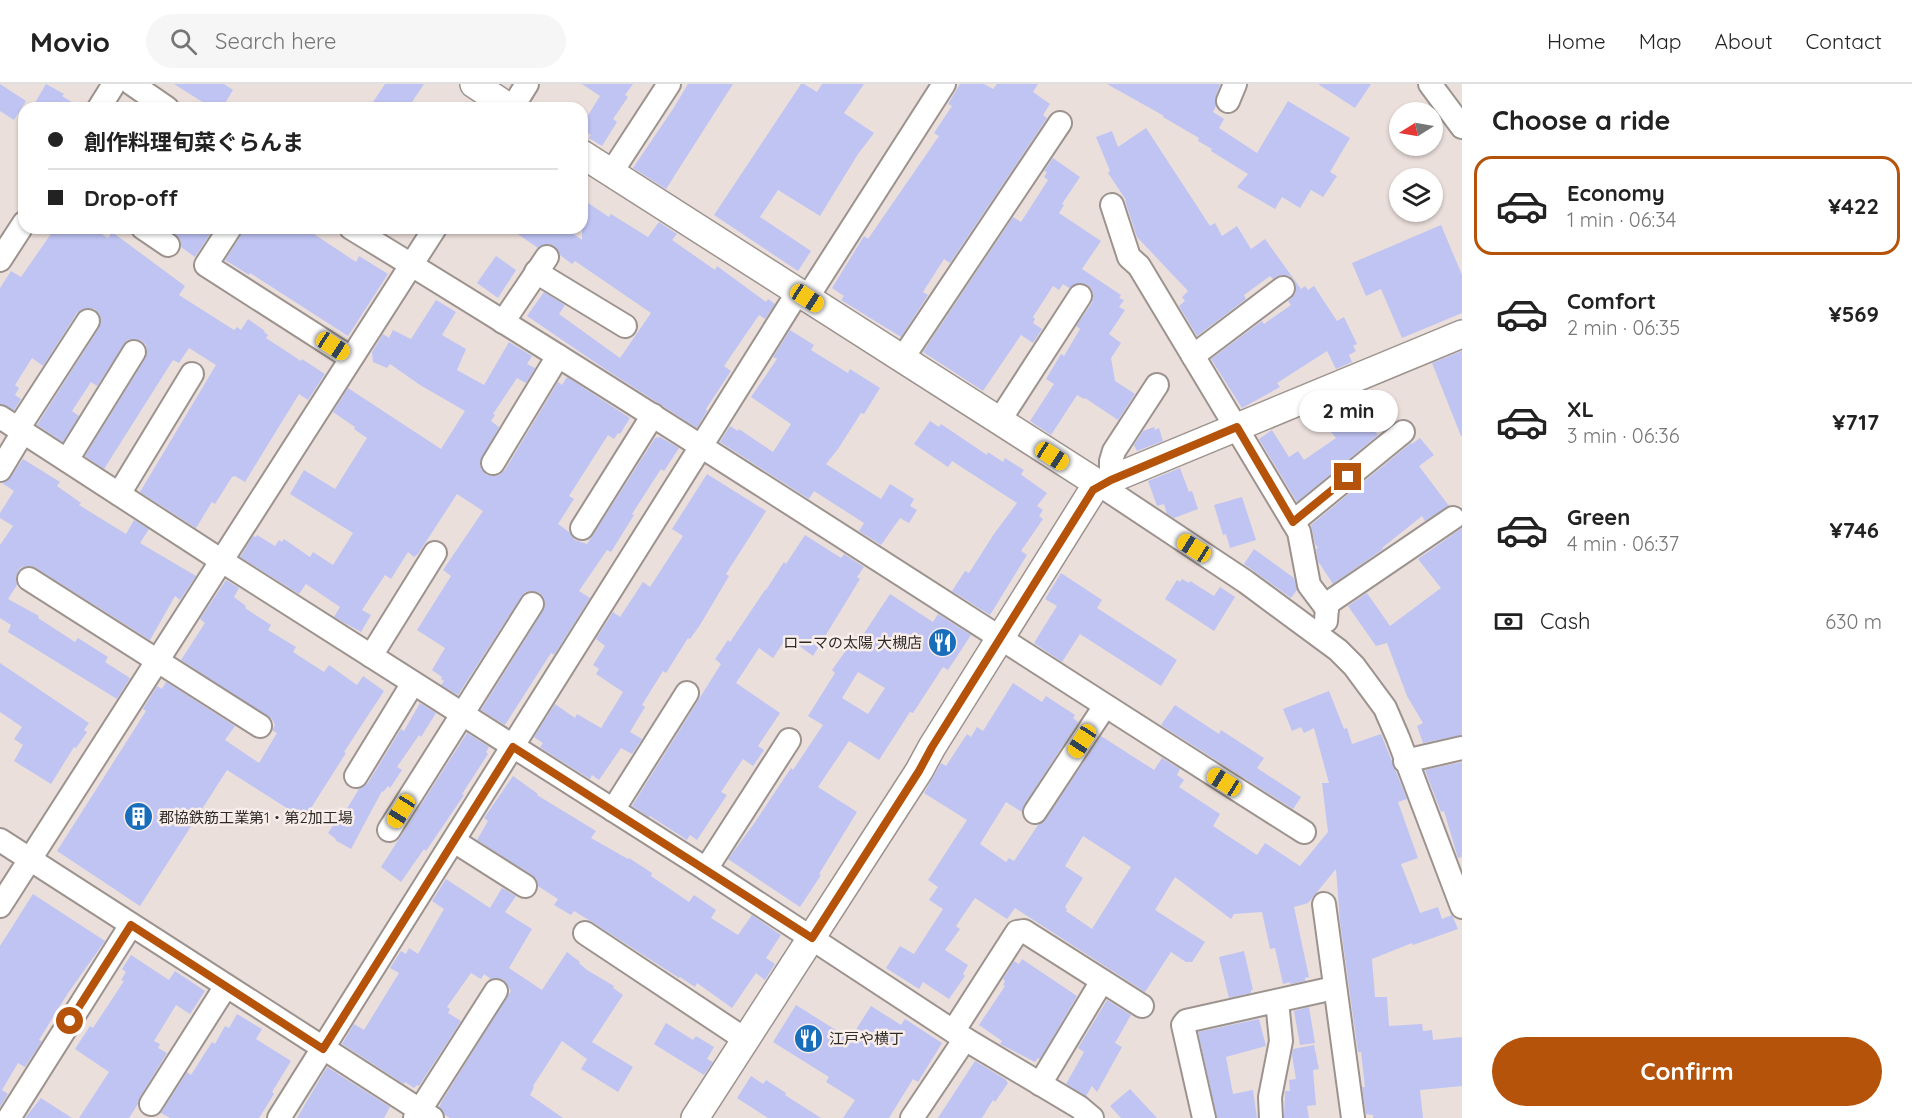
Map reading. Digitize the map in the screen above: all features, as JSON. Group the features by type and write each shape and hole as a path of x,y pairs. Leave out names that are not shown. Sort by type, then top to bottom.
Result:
{"street":[{"path":"103,102 114,84"},
{"path":"132,84 158,102"},
{"path":"474,84 502,102"},
{"path":"515,102 527,84"},
{"path":"611,173 669,84"},
{"path":"279,1118 703,447 944,84"},
{"path":"1430,84 1462,127"},
{"path":"902,359 1060,123"},
{"path":"588,158 999,421 1105,482 1338,650 1376,693 1385,708 1462,907"},
{"path":"1112,205 1129,257 1139,266 1299,532 1309,585 1327,609"},
{"path":"0,260 18,232"},
{"path":"152,234 168,244"},
{"path":"226,234 206,265 351,358"},
{"path":"361,234 703,447 1304,832"},
{"path":"0,906 431,234"},
{"path":"502,322 541,265 625,326"},
{"path":"1193,356 1283,288"},
{"path":"999,421 1080,296"},
{"path":"0,470 14,426 88,321"},
{"path":"695,1118 812,938 1088,496 1105,482 1462,334"},
{"path":"67,460 134,352"},
{"path":"493,463 558,356"},
{"path":"119,494 192,374"},
{"path":"1105,482 1114,451 1157,385"},
{"path":"582,528 653,416"},
{"path":"14,426 706,869 959,1035 1079,1107 1092,1118"},
{"path":"1293,522 1403,432"},
{"path":"1322,638 1327,609 1331,601 1453,518"},
{"path":"371,656 435,553"},
{"path":"29,579 260,726"},
{"path":"389,830 532,604"},
{"path":"356,776 413,683"},
{"path":"613,810 687,693"},
{"path":"1035,812 1105,706"},
{"path":"706,869 789,740"},
{"path":"1405,761 1462,748"},
{"path":"0,840 422,1115 496,992"},
{"path":"454,841 525,886"},
{"path":"1324,904 1353,1118"},
{"path":"9,1118 131,925"},
{"path":"912,1118 1017,932 1024,931 1142,1006"},
{"path":"585,933 746,1040"},
{"path":"1040,1084 1102,981"},
{"path":"151,1104 226,986"},
{"path":"1204,1118 1183,1025 1186,1021 1334,988"},
{"path":"1271,1118 1270,1097 1281,1041 1277,1001"}],"building":[{"path":"0,84 26,101 18,102 18,114 14,120 0,111"},
{"path":"46,84 64,94 62,96 72,102 36,102"},
{"path":"174,84 224,84 233,90 226,102 202,102"},
{"path":"385,84 424,84 412,102 373,102"},
{"path":"582,84 633,84 625,95 628,97 613,119 617,122 602,146 589,138 591,135 588,133 588,115 600,96"},
{"path":"688,84 733,84 666,189 633,168"},
{"path":"801,84 817,92 822,84 864,84 844,113 874,133 858,154 820,216 778,190 760,217 811,251 798,271 714,215"},
{"path":"960,84 984,84 993,89 997,84 1038,84 1033,92 1050,104 1043,115 1047,118 950,263 944,259 923,292 928,295 901,337 841,300 844,296 832,288 864,236 868,239 939,136 934,133 952,106 948,104"},
{"path":"1107,84 1220,84 1213,112 1224,119 1219,128 1257,153 1288,101 1350,138 1330,172 1337,176 1323,197 1311,190 1300,208 1282,197 1275,209 1237,187 1248,174 1211,151 1212,149 1198,141 1199,138"},
{"path":"1318,84 1371,84 1355,108"},
{"path":"1146,128 1210,226 1215,223 1222,236 1237,226 1251,249 1265,239 1301,289 1305,286 1308,290 1314,286 1337,321 1344,317 1357,344 1353,346 1356,351 1349,355 1352,362 1336,369 1327,351 1277,383 1280,387 1242,408 1211,359 1262,321 1264,324 1291,305 1288,301 1295,294 1296,286 1288,275 1281,275 1273,279 1270,276 1244,295 1246,299 1197,336 1179,306 1185,301 1182,297 1188,291 1137,237 1126,200 1108,173 1110,171 1096,137 1112,131 1118,147"},
{"path":"1053,158 1080,177 1062,204 1064,205 1059,213 1101,241 1082,269 1121,295 1119,298 1124,300 1119,307 1125,310 1109,334 1121,343 1111,358 1115,381 1135,394 1118,420 1077,395 1051,435 1030,421 1054,384 1046,379 1061,354 1064,356 1080,329 1076,326 1092,303 1092,290 1088,285 1080,283 1069,288 1063,284 1059,290 1053,286 1033,317 1035,319 1033,323 1042,329 1033,343 1021,335 983,391 923,352 1013,217 1021,222 1048,180 1044,177 1047,172 1044,171"},
{"path":"588,203 609,217 611,214 648,237 659,222 677,234 672,240 715,270 717,266 766,302 768,299 775,304 765,319 759,315 724,366 731,371 706,409 697,428 527,316 544,292 565,305 559,314 620,358 651,313 575,261 572,264 560,255 554,246 547,244 538,248 518,234 574,234 582,240 582,234 588,234"},
{"path":"1441,225 1462,275 1462,313 1402,338 1381,289 1366,296 1352,263"},
{"path":"51,234 102,234 108,238 111,234 115,234 185,286 179,295 234,330 237,327 241,330 248,319 265,331 268,335 266,338 325,374 308,400 299,394 245,482 235,476 232,477 215,504 212,502 196,528 140,492 216,365 189,348 179,363 173,360 104,469 85,456 145,359 146,345 135,339 127,340 97,386 91,382 72,411 79,416 63,442 37,425 99,328 100,315 95,309 89,308 77,313 43,366 32,358 15,385 19,388 15,395 21,399 14,410 0,404 0,288 11,271 21,277"},
{"path":"174,234 210,234 195,257 181,247 180,239"},
{"path":"314,234 356,262 359,256 388,274 348,336 250,273 249,275 225,260 241,235"},
{"path":"496,256 516,270 498,298 477,283"},
{"path":"436,300 456,312 442,335 466,349 457,370 484,385 509,342 532,356 527,364 535,368 526,383 517,378 493,414 495,415 491,421 499,427 480,462 481,469 487,475 499,475 505,470 558,382 562,385 567,377 630,418 614,439 608,435 569,496 574,499 558,524 575,540 587,544 655,438 660,437 679,448 664,471 661,469 611,552 607,550 579,591 590,598 554,655 551,653 505,725 481,710 543,611 544,598 540,593 525,592 458,695 441,685 444,681 442,677 432,670 445,648 417,630 451,576 443,570 483,511 457,494 418,554 414,557 408,552 391,579 385,575 362,610 371,615 361,632 334,617 340,607 306,584 299,594 240,557 253,536 257,535 275,546 279,540 282,542 284,539 310,557 313,552 333,565 353,533 290,494 304,470 335,489 367,438 333,412 348,388 441,449 465,411 420,385 390,364 387,368 373,362 372,352 383,334 389,338 393,330 411,339"},
{"path":"790,330 814,345 811,350 848,373 850,369 880,388 864,414 861,413 826,464 881,499 890,484 914,499 910,506 917,510 909,523 900,518 881,545 859,531 864,523 814,491 809,499 720,442 730,426 738,431 739,429 773,452 791,424 751,397 777,359 773,357"},
{"path":"1462,351 1462,436 1461,436 1432,363"},
{"path":"1352,404 1378,435 1297,502 1259,439 1272,430 1289,457 1298,451 1304,460 1336,438 1325,425 1331,420 1329,418 1345,405 1347,408"},
{"path":"930,421 939,427 941,424 987,455 988,452 1003,462 1005,458 1024,470 1021,474 1047,493 1037,506 1043,510 1039,516 1043,519 1021,551 1027,555 990,615 952,591 965,571 969,573 1017,503 952,461 948,467 914,444"},
{"path":"1154,427 1155,430 1159,428 1163,441 1137,451 1134,445 1143,431"},
{"path":"1420,438 1434,455 1419,466 1449,506 1425,521 1422,516 1383,549 1333,584 1318,561 1316,549 1318,548 1311,525"},
{"path":"23,459 60,482 57,486 81,503 79,505 126,534 134,520 149,529 140,543 196,576 180,600 175,596 150,640 36,568 22,567 18,571 17,585 8,599 39,616 38,618 75,642 78,638 108,657 105,662 130,678 117,699 8,632 11,625 0,618 0,545 13,526 0,518 0,513 14,491 2,483 11,477"},
{"path":"1180,468 1198,509 1174,518 1167,514 1164,504 1157,506 1148,481"},
{"path":"707,474 766,511 726,574 729,576 700,625 690,639 688,638 666,673 663,671 642,705 645,707 630,732 642,739 632,754 621,748 599,780 592,775 590,779 540,747 543,743 534,737 555,704 575,718 577,714 601,728 623,692 596,674 599,669 593,665 605,646 596,639 613,612 620,617 643,582 650,587 683,536 672,529"},
{"path":"1242,497 1256,540 1230,548 1226,534 1223,535 1214,505"},
{"path":"1462,528 1462,735 1423,743 1417,726 1423,723 1407,696 1387,643 1376,646 1348,606 1367,593 1390,626 1441,588 1418,559"},
{"path":"805,535 841,558 844,554 864,567 857,577 860,579 813,656 787,637 773,658 759,648 736,683 780,713 758,746 764,750 753,766 743,759 721,792 727,795 697,840 690,835 687,840 632,806 721,664 715,659 728,640 730,642"},
{"path":"1254,549 1294,578 1297,590 1291,598 1244,564"},
{"path":"1061,573 1102,600 1097,608 1177,660 1161,686 1080,634 1062,662 1034,643 1057,606 1045,599"},
{"path":"1182,579 1189,583 1190,581 1214,596 1220,587 1235,597 1214,631 1165,599 1177,580 1180,582"},
{"path":"226,580 239,588 234,597 246,606 245,608 271,625 268,630 296,647 293,652 324,672 329,665 357,685 363,676 384,691 304,819 227,770 140,906 57,851 146,711 143,709 157,686 162,689 166,682 235,726 225,740 259,763 277,733 272,730 275,725 272,719 181,660 205,623 200,619"},
{"path":"890,594 933,622 938,614 971,635 948,670 943,667 879,760 849,741 818,787 857,812 800,907 728,859 823,725 808,716 835,673 832,670 857,635 861,638","holes":["858,672 885,688 868,714 842,698"]},
{"path":"0,663 89,723 84,730 87,732 76,748 74,747 51,784 14,761 23,745 14,739 22,727 0,712"},
{"path":"1013,683 1042,702 1046,696 1075,715 1073,718 1078,722 1024,805 1022,812 1006,802 980,844 1006,862 1009,858 1014,861 1038,825 1046,819 1101,736 1154,770 1162,758 1180,769 1177,775 1184,780 1179,787 1220,814 1213,826 1257,855 1265,843 1300,866 1328,832 1322,783 1329,783 1314,728 1304,733 1301,727 1292,731 1283,709 1329,691 1352,744 1381,734 1407,799 1398,802 1418,858 1401,864 1420,913 1438,907 1442,919 1452,915 1458,929 1413,945 1412,943 1372,959 1375,997 1387,997 1389,1026 1422,1024 1423,1031 1432,1030 1433,1040 1462,1037 1462,1086 1420,1090 1423,1118 1373,1118 1373,1115 1366,1114 1362,1087 1365,1087 1361,1052 1358,1052 1340,922 1336,869 1308,903 1294,907 1309,977 1305,978 1305,981 1283,984 1275,948 1270,949 1262,912 1234,914 1231,919 1175,877 1155,910 1205,942 1192,962 1186,962 1171,952 1145,992 1015,908 1007,919 975,898 956,926 960,929 945,950 968,965 963,974 965,976 949,999 923,982 919,989 886,968 900,946 914,954 943,909 929,900 938,887 928,880 967,820 924,793 941,763 946,766 967,734 971,737 977,727 983,731","holes":["1083,836 1131,867 1092,929 1066,911 1065,907 1083,878 1065,866"]},
{"path":"420,703 436,713 421,737 419,735 397,767 402,770 390,788 388,786 382,791 351,849 328,833 343,811 345,812 359,789 368,783 401,729 404,731"},
{"path":"1175,705 1219,734 1221,730 1264,758 1257,768 1301,797 1293,809 1161,725"},
{"path":"467,733 489,747 486,752 488,754 462,794 464,795 426,851 424,849 401,882 381,867"},
{"path":"1462,762 1462,857 1458,858 1444,811 1441,812 1425,770"},
{"path":"513,776 537,795 596,831 591,838 652,873 651,876 689,902 694,895 716,910 711,918 738,935 752,915 781,935 766,958 775,964 765,980 756,973 732,1008 697,983 695,987 679,978 574,911 571,915 554,905 558,899 538,886 537,880 532,875 477,840 488,821 484,818"},
{"path":"446,879 490,908 502,888 516,896 505,912 532,929 509,968 542,990 567,952 587,970 614,986 613,988 623,995 592,1042 633,1067 618,1092 581,1069 587,1059 562,1041 533,1086 530,1095 563,1118 450,1118 445,1115 439,1107 442,1101 511,991 504,980 491,979 484,974 481,979 471,973 447,1007 450,1009 448,1013 461,1021 419,1086 414,1088 405,1082 404,1084 342,1044 354,1024 364,1030 399,973 390,968 401,951 406,954 409,948 418,954 444,909 432,901"},
{"path":"33,894 105,941 68,993 25,1067 18,1063 2,1090 8,1094 0,1107 0,946"},
{"path":"1244,951 1253,990 1251,993 1229,998 1219,957"},
{"path":"131,955 169,980 175,971 205,991 190,1014 176,1005 154,1041 160,1044 158,1048 167,1053 129,1118 79,1118 109,1072 75,1049 90,1026 93,1028 124,981 121,980 126,972 122,969"},
{"path":"1022,959 1077,996 1040,1059 1038,1058 1035,1062 1000,1044 1002,1041 979,1025 1005,986 1003,979 1014,961 1019,964"},
{"path":"1107,1000 1131,1015 1115,1043 1122,1047 1097,1092 1092,1086 1086,1096 1066,1084 1084,1052 1078,1048"},
{"path":"796,1005 850,1039 871,1006 901,1025 905,1019 942,1043 918,1082 913,1079 889,1118 843,1118 855,1100 826,1082 829,1077 773,1042"},
{"path":"1309,1007 1315,1043 1300,1045 1294,1011"},
{"path":"237,1014 262,1029 256,1039 291,1061 259,1118 170,1118 161,1113 187,1072 191,1075 212,1042 215,1044 225,1026 229,1028"},
{"path":"1259,1019 1266,1046 1226,1057 1233,1094 1253,1090 1257,1118 1217,1118 1198,1032"},
{"path":"666,1023 693,1040 696,1036 714,1047 707,1059 713,1062 704,1075 654,1044"},
{"path":"1314,1045 1319,1069 1313,1070 1316,1105 1307,1106 1309,1118 1284,1118 1285,1091 1290,1091 1289,1080 1296,1079 1293,1049"},
{"path":"975,1061 1008,1083 995,1102 993,1100 982,1118 938,1118"},
{"path":"327,1067 390,1107 384,1118 297,1118"},
{"path":"751,1076 763,1084 766,1080 821,1118 768,1118 737,1098"},
{"path":"1130,1089 1157,1118 1121,1118 1110,1106"},
{"path":"41,1098 72,1118 25,1118"}],"place":[{"name":"ローマの太陽 大槻店","path":"943,642"},
{"name":"郡協鉄筋工業第1・第2加工場","path":"138,817"},
{"name":"江戸や横丁","path":"808,1038"}],"route":[{"path":"70,1021 131,925 323,1049 513,747 812,938 919,771 1093,490 1111,480 1237,427 1293,522 1348,477"}]}
